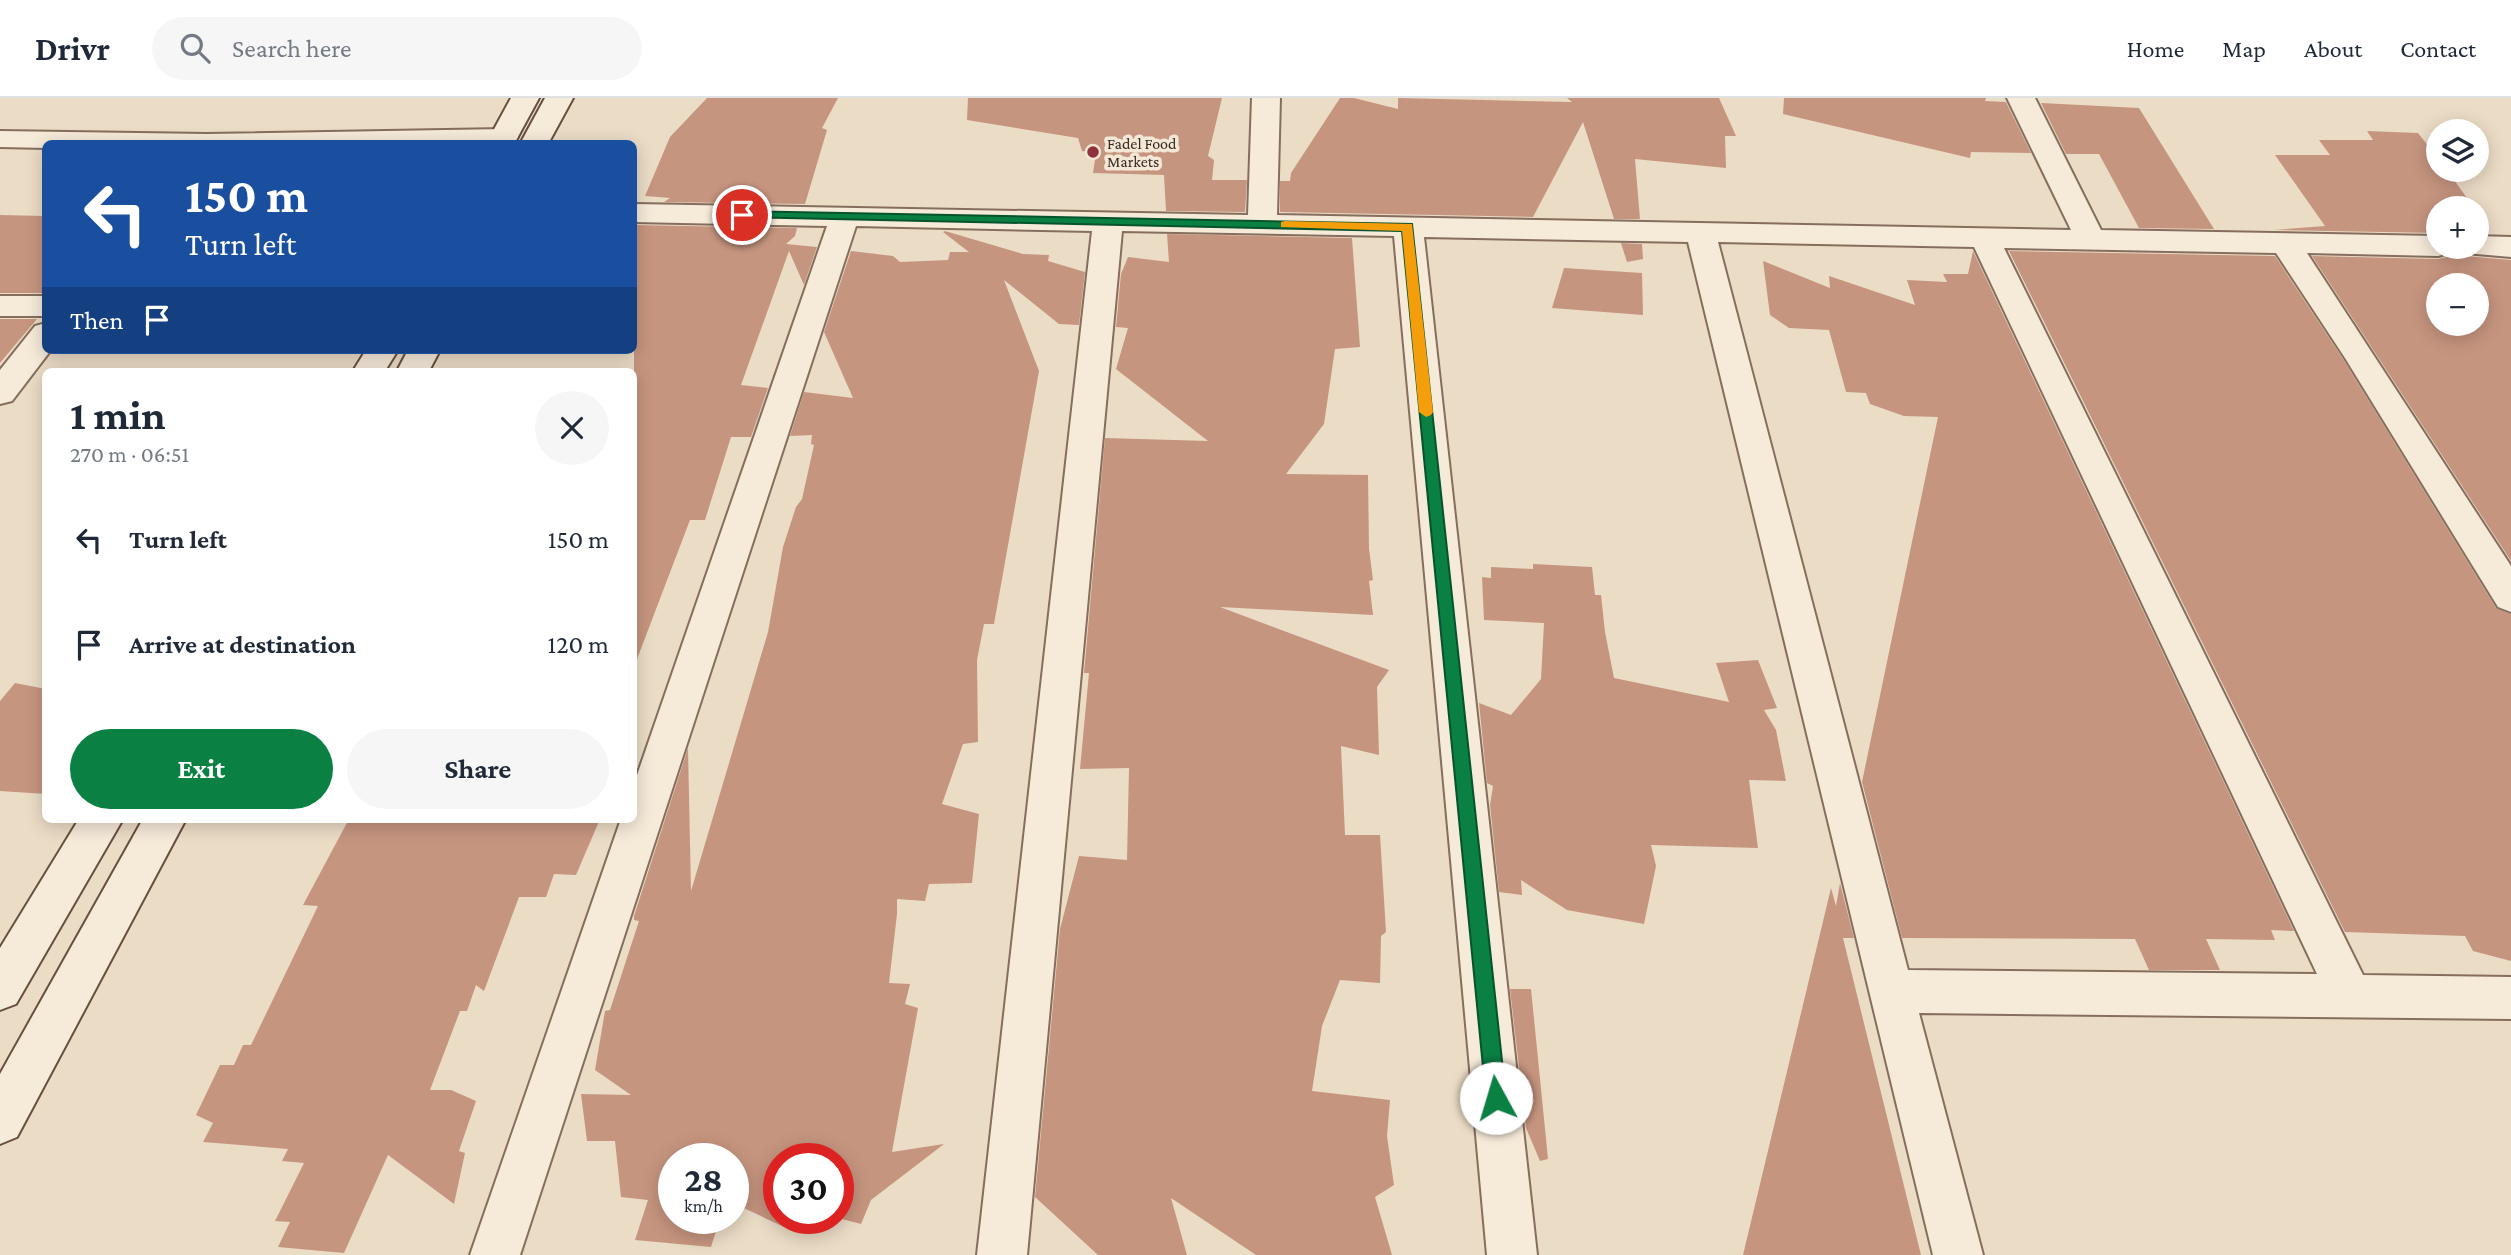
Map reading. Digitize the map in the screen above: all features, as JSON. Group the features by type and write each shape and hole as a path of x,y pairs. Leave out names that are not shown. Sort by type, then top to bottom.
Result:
{"street":[{"path":"502,140 525,98"},
{"path":"536,140 559,98"},
{"path":"1262,224 1266,98"},
{"path":"2021,98 2090,239"},
{"path":"0,139 51,140"},
{"path":"637,212 2426,246"},
{"path":"495,1255 845,216"},
{"path":"1002,1255 1108,221"},
{"path":"1408,227 1512,1255"},
{"path":"1700,232 1894,992 1958,1255"},
{"path":"1984,237 2350,996"},
{"path":"2285,243 2356,349 2511,597"},
{"path":"2489,246 2511,247"},
{"path":"0,306 42,306"},
{"path":"0,393 42,339"},
{"path":"0,989 100,823"},
{"path":"0,1120 163,823"},
{"path":"1894,992 2511,998"}],"building":[{"path":"707,98 838,98 822,128 827,130 805,204 664,202 670,198 645,196 670,137"},
{"path":"968,98 1222,98 1208,156 1214,160 1212,180 1247,180 1245,212 1166,211 1164,175 1093,173 1096,153 1082,151 1078,138 967,120"},
{"path":"1340,98 1354,98 1398,109 1398,98 1572,102 1567,98 1719,98 1736,136 1725,136 1726,168 1635,159 1640,219 1614,219 1583,122 1533,217 1280,212 1280,181 1290,181 1291,173"},
{"path":"1784,98 1986,98 1985,101 2006,102 2031,153 1971,152 1970,158 1783,114"},
{"path":"2041,103 2139,108 2214,229 2139,228 2099,154 2066,154"},
{"path":"2367,131 2418,133 2426,143 2426,182 2456,182 2465,196 2426,196 2426,233 2274,230 2325,226 2275,155 2330,155 2319,140 2373,140"},
{"path":"0,215 42,216 42,293 0,293"},
{"path":"637,225 797,228 795,236 786,244 817,247 804,285 789,251 741,385 768,388 751,437 731,437 705,520 690,520 637,659 637,368 634,368 634,354 637,354"},
{"path":"943,232 1023,254 1049,255 1048,261 1085,272 1079,325 1059,324 1004,280 1039,371 994,624 984,624 977,660 978,742 963,744 942,804 979,814 972,883 929,884 925,901 897,899 889,983 910,984 905,1004 918,1008 892,1152 944,1144 871,1200 861,1224 854,1222 854,1143 763,1143 763,1217 749,1211 749,1143 658,1143 658,1234 715,1234 711,1247 635,1240 648,1200 621,1197 615,1141 587,1141 581,1094 631,1095 595,1070 605,1011 610,1010 639,921 634,920 634,916 688,748 691,891 768,632 783,547 796,507 802,499 814,445 811,444 812,435 790,436 804,392 853,398 824,332 851,251 893,256 900,262 948,260 950,252 969,252"},
{"path":"1167,234 1352,238 1360,347 1335,349 1324,424 1286,474 1368,475 1369,549 1373,580 1369,581 1373,615 1220,607 1389,670 1377,687 1379,755 1341,746 1345,835 1380,835 1386,932 1381,936 1380,983 1340,980 1322,1026 1312,1091 1390,1100 1387,1136 1394,1185 1375,1197 1392,1255 1256,1255 1171,1198 1187,1255 1098,1255 1035,1197 1060,929 1079,856 1127,860 1129,768 1080,769 1089,673 1084,673 1105,438 1208,441 1116,369 1128,328 1116,327 1121,274 1128,257 1169,262"},
{"path":"1621,243 1642,244 1643,259 1627,262"},
{"path":"1973,251 2294,931 2271,930 2275,940 2206,939 2220,970 2149,970 2135,939 1902,938 1862,782 1938,417 1904,416 1870,404 1866,393 1846,392 1829,330 1789,328 1770,315 1763,261 1830,288 1829,276 1915,305 1907,280 1947,282 1943,274 1968,274"},
{"path":"2009,251 2275,256 2343,359 2496,608 2511,614 2511,961 2473,951 2465,936 2345,932"},
{"path":"2312,256 2511,260 2511,561"},
{"path":"1564,268 1642,273 1643,315 1552,308"},
{"path":"0,319 37,319 0,363"},
{"path":"1533,564 1592,567 1595,595 1601,595 1614,678 1729,702 1716,663 1758,660 1777,708 1764,710 1776,730 1786,781 1749,780 1758,848 1651,845 1656,866 1644,924 1567,910 1521,880 1522,895 1499,892 1490,805 1493,786 1487,783 1479,703 1511,715 1541,679 1544,623 1484,620 1482,577 1491,578 1491,567 1533,569"},
{"path":"15,683 42,688 42,794 0,791 0,701"},
{"path":"347,823 598,823 576,875 554,874 546,897 519,897 484,991 476,985 467,1011 460,1011 430,1090 451,1090 476,1101 459,1151 465,1153 454,1204 388,1155 344,1253 278,1247 290,1222 275,1221 304,1163 282,1161 288,1149 203,1142 213,1123 196,1115 220,1065 234,1065 243,1045 251,1045 318,906 303,905"},
{"path":"1840,883 1854,938 1843,938 1921,1255 1743,1255 1831,888 1836,906"},
{"path":"1510,989 1531,989 1548,1159 1540,1161 1526,1128"}],"slow traffic":[{"path":"1285,225 1408,227 1426,412"}],"place":[{"name":"Fadel Food Markets","path":"1093,152"}],"route":[{"path":"742,215 1408,227 1496,1098"}]}
